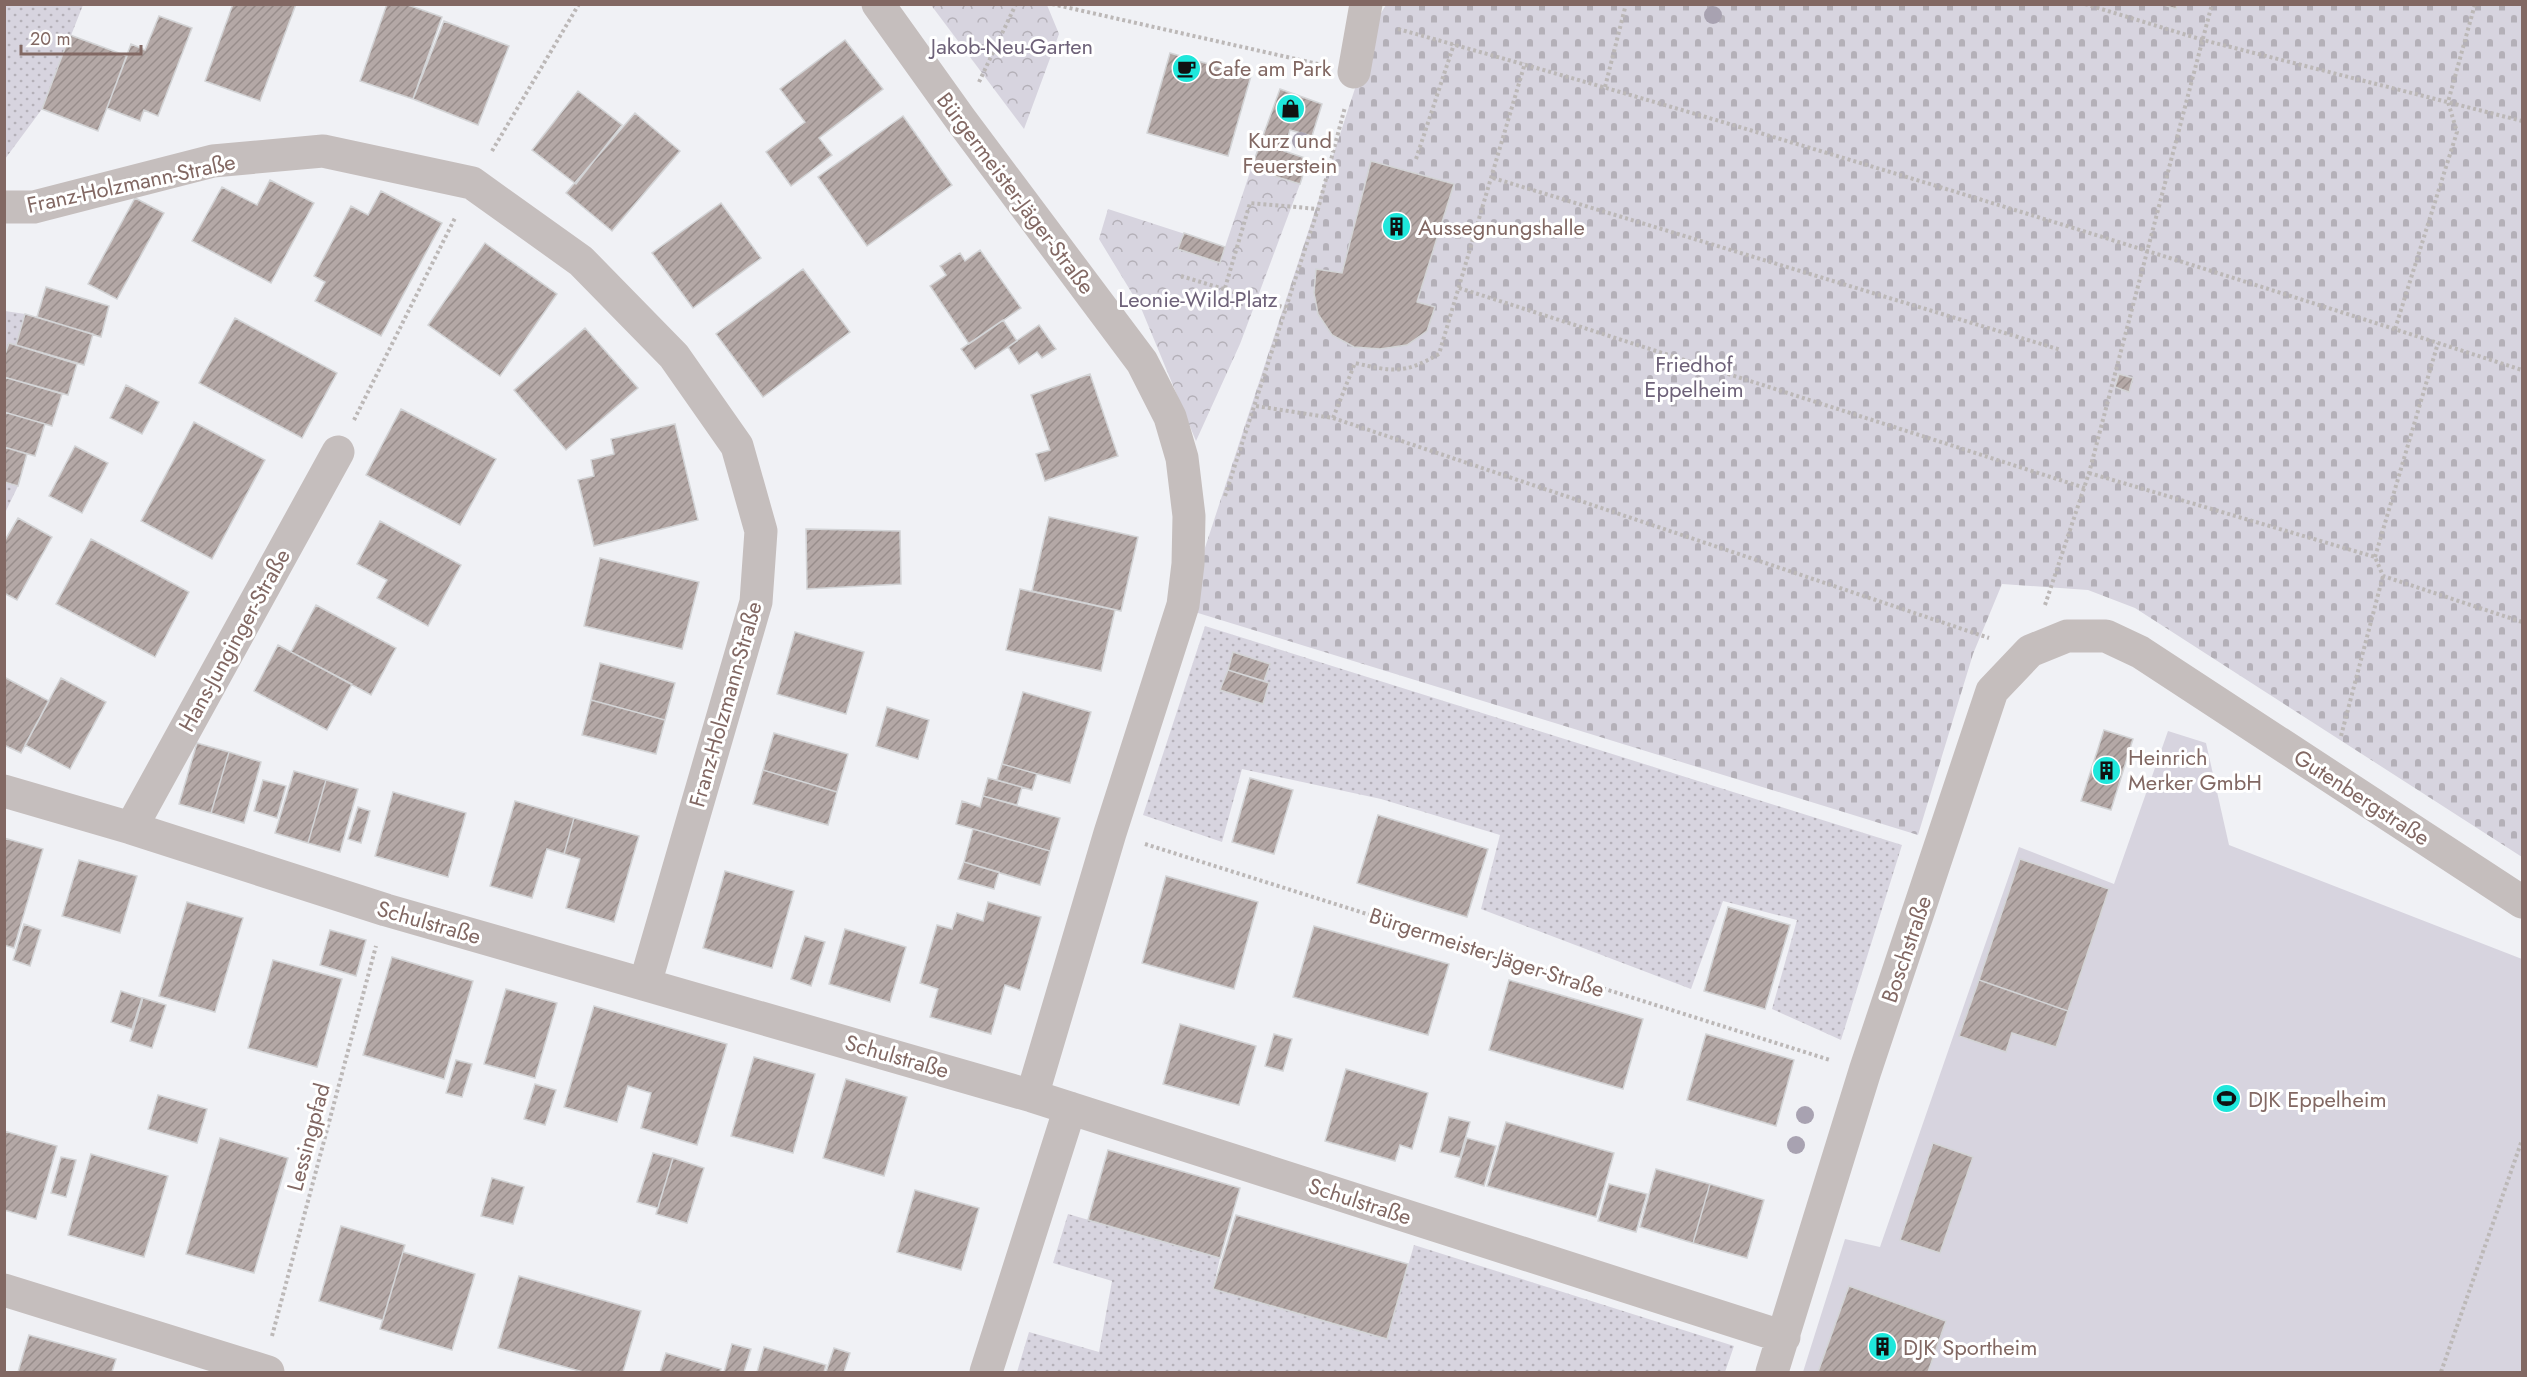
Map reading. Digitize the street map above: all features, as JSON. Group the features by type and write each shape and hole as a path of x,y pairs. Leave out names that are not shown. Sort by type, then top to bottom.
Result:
{"street":[{"name":"Bürgermeister-Jäger-Straße","path":"878,4 961,120 1142,362 1170,417 1182,458 1189,516 1188,564 1183,605 1110,832 1032,1096"},
{"path":"1354,72 1364,12"},
{"name":"Franz-Holzmann-Straße","path":"4,207 34,207 213,161 322,151 472,183 581,261 674,356 737,446 761,531 756,602 645,984"},
{"name":"Hans-Junginger-Straße","path":"131,828 338,452"},
{"name":"Boschstraße","path":"1772,1372 1865,1071 1992,691 2030,651 2067,636 2106,636 2140,652"},
{"name":"Gutenbergstraße","path":"2140,652 2523,902"},
{"name":"Schulstraße","path":"4,791 131,828 386,910 1032,1096 1784,1337"},
{"path":"986,1372 1070,1108"},
{"path":"4,1290 265,1372"}],"path":[{"path":"338,452 472,183 579,4"},
{"path":"961,120 1016,4"},
{"path":"1052,4 1354,72 1318,209 1222,505"},
{"path":"1605,87 1626,4"},
{"path":"2085,4 2203,40 2523,121"},
{"path":"1256,406 1333,418 2030,651 2090,473 2212,4"},
{"path":"2395,329 2457,132 2448,102 2475,4"},
{"path":"1364,12 1454,44 1525,63 2148,250 2523,370"},
{"path":"1416,159 1454,44"},
{"path":"1333,418 1356,363 1389,371 1414,368 1439,354 1525,63"},
{"path":"1492,178 2061,350"},
{"path":"1226,288 1250,203 1318,209"},
{"path":"1181,276 1286,308"},
{"path":"1459,288 2085,488"},
{"path":"2342,736 2383,576 2375,557 2438,343"},
{"path":"2090,473 2375,557"},
{"path":"2383,576 2523,622"},
{"name":"Bürgermeister-Jäger-Straße","path":"1110,832 1865,1071"},
{"name":"Lessingpfad","path":"265,1372 386,910"},
{"path":"2441,1372 2523,1140"}],"green space":[{"path":"5,5 83,5 42,109 5,159"},
{"name":"Jakob-Neu-Garten","path":"931,5 1047,5 1059,34 1024,129"},
{"name":"Friedhof Eppelheim","path":"1386,5 2522,5 2522,857 2135,608 2088,590 2002,584 1973,654 1918,835 1185,609 1378,18"},
{"name":"Leonie-Wild-Platz","path":"1251,169 1300,184 1240,344 1196,441 1141,308 1099,239 1108,209 1225,247"},
{"path":"5,311 25,314 16,345 9,343 5,357"},
{"path":"5,482 18,486 5,513"},
{"path":"1205,626 1902,845 1841,1040 1772,1009 1797,920 1723,901 1691,989 1481,909 1500,835 1381,799 1242,769 1222,842 1143,815"},
{"name":"DJK Eppelheim","path":"2168,731 2206,743 2229,845 2522,959 2522,1372 1803,1372 1845,1239 1880,1247 2019,847 2114,884"},
{"path":"1068,1214 1220,1258 1213,1289 1387,1339 1414,1245 1734,1346 1725,1372 1017,1372 1029,1332 1099,1352 1112,1281 1053,1263"}],"building":[{"path":"233,4 296,4 260,101 205,81"},
{"path":"387,4 405,4 442,17 413,99 360,81"},
{"path":"2161,4 2177,4 2176,9"},
{"path":"159,16 192,28 158,116 144,110 140,121 107,108 131,44 145,50"},
{"path":"444,21 509,46 478,125 413,99"},
{"path":"70,35 127,56 98,131 42,109"},
{"path":"845,40 883,89 819,138 832,155 791,186 766,152 805,122 780,89"},
{"path":"1170,53 1251,76 1228,156 1147,133"},
{"path":"1280,89 1322,104 1312,136 1290,130 1284,151 1308,159 1300,184 1251,169"},
{"path":"578,91 622,125 576,184 532,150"},
{"path":"635,113 680,151 612,231 566,193"},
{"path":"903,116 952,185 867,246 818,177"},
{"name":"Aussegnungshalle","path":"1371,161 1454,184 1417,302 1435,307 1427,331 1407,345 1380,349 1354,347 1332,335 1318,314 1314,293 1316,269 1342,273"},
{"path":"270,180 314,203 271,283 192,241 222,187 257,205"},
{"path":"381,191 442,223 381,336 315,301 325,282 314,276 351,206 368,215"},
{"path":"135,198 164,213 117,299 88,284"},
{"path":"721,203 761,258 693,308 652,253"},
{"path":"1184,233 1225,247 1220,263 1178,249"},
{"path":"485,243 557,294 500,376 428,325"},
{"path":"980,250 1021,308 969,344 930,286 946,275 940,266 960,253 965,261"},
{"path":"803,269 850,332 763,397 716,334"},
{"path":"46,287 109,306 101,337 37,317"},
{"path":"25,314 93,334 84,365 16,345"},
{"path":"235,318 337,373 302,438 199,383"},
{"path":"1003,320 1017,341 975,369 961,349"},
{"path":"1039,325 1056,349 1042,358 1037,352 1019,364 1008,347"},
{"path":"585,328 638,388 566,450 514,390"},
{"path":"9,343 77,364 68,395 4,377 4,357"},
{"path":"1090,374 1118,456 1045,481 1036,454 1050,450 1031,395"},
{"path":"2119,374 2133,378 2129,392 2115,387"},
{"path":"4,377 62,394 52,426 4,412"},
{"path":"126,385 159,402 142,434 110,418"},
{"path":"401,409 496,459 460,525 366,475"},
{"path":"4,412 45,424 35,456 4,447"},
{"path":"194,422 265,460 212,559 141,521"},
{"path":"675,424 698,520 594,546 578,480 594,476 591,460 614,454 611,439"},
{"path":"75,446 108,463 82,513 49,496"},
{"path":"4,447 27,454 18,486 4,482"},
{"path":"1049,517 1138,537 1121,611 1032,591"},
{"path":"18,518 52,537 17,600 4,593 4,542"},
{"path":"380,521 461,565 428,626 377,598 387,580 357,564"},
{"path":"806,529 900,531 901,584 807,589"},
{"path":"91,539 189,592 155,657 56,604"},
{"path":"600,558 699,582 682,649 584,626"},
{"path":"1020,589 1115,610 1101,671 1006,650"},
{"path":"316,605 396,648 371,695 291,652"},
{"path":"795,632 864,652 846,714 777,694"},
{"path":"278,645 352,684 327,730 254,691"},
{"path":"1233,652 1270,664 1264,681 1228,670"},
{"path":"600,663 675,683 665,720 591,700"},
{"path":"1228,670 1269,683 1263,704 1220,690"},
{"path":"4,677 49,701 21,753 4,745"},
{"path":"61,678 106,702 70,769 25,745"},
{"path":"1023,692 1091,712 1070,783 1002,764"},
{"path":"591,700 665,720 656,754 582,735"},
{"path":"887,707 929,720 918,759 876,746"},
{"name":"Heinrich Merker GmbH","path":"2104,730 2133,739 2111,810 2081,801"},
{"path":"774,733 848,754 837,792 763,770"},
{"path":"197,743 229,752 211,813 179,804"},
{"path":"229,752 261,762 244,823 211,813"},
{"path":"1002,764 1037,774 1032,790 997,780"},
{"path":"763,770 837,792 828,825 753,804"},
{"path":"294,771 326,780 308,843 275,833"},
{"path":"988,778 1022,787 1017,805 983,796"},
{"path":"1250,778 1293,790 1274,854 1232,842"},
{"path":"263,780 286,786 277,818 254,811"},
{"path":"326,780 358,789 340,852 308,843"},
{"path":"393,792 466,813 448,877 375,856"},
{"path":"983,796 1060,818 1050,851 956,824 962,801 980,807"},
{"path":"515,801 574,818 564,854 547,849 532,898 490,886"},
{"path":"358,807 370,811 361,843 348,839"},
{"path":"1378,815 1488,849 1467,917 1357,883"},
{"path":"574,818 639,836 614,922 566,908 580,859 564,854"},
{"path":"973,829 1050,851 1040,885 964,862"},
{"path":"4,838 43,849 14,948 4,945"},
{"path":"2020,859 2109,889 2068,1011 1979,980"},
{"path":"79,860 137,876 120,933 62,916"},
{"path":"964,862 999,872 994,889 958,879"},
{"path":"725,871 794,891 772,968 703,948"},
{"path":"1166,876 1258,902 1234,989 1142,963"},
{"path":"187,902 243,918 215,1012 159,996"},
{"path":"988,902 1041,917 1020,990 1005,985 991,1034 930,1017 938,989 920,983 937,925 952,929 957,913 983,921"},
{"path":"1728,907 1790,925 1765,1009 1704,991"},
{"path":"24,924 41,930 30,966 13,960"},
{"path":"1314,926 1449,964 1428,1035 1293,997"},
{"path":"845,929 906,947 890,1002 829,984"},
{"path":"330,930 366,940 356,976 320,965"},
{"path":"805,936 825,942 811,986 791,979"},
{"path":"392,957 473,981 444,1079 363,1055"},
{"path":"273,960 342,979 317,1067 248,1048"},
{"path":"1509,980 1643,1019 1623,1089 1489,1050"},
{"path":"1979,980 2068,1011 2056,1047 2012,1033 2006,1052 1959,1036"},
{"path":"506,989 557,1003 535,1078 484,1064"},
{"path":"121,991 142,998 132,1029 111,1022"},
{"path":"143,998 166,1005 152,1048 130,1041"},
{"path":"594,1006 727,1044 697,1145 641,1128 651,1093 628,1086 617,1122 564,1107"},
{"path":"1180,1024 1256,1046 1239,1105 1163,1084"},
{"path":"1274,1034 1292,1039 1283,1071 1265,1066"},
{"path":"1706,1034 1794,1060 1776,1126 1687,1100"},
{"path":"754,1057 815,1074 793,1153 731,1136"},
{"path":"456,1060 472,1064 462,1097 446,1093"},
{"path":"1346,1069 1428,1093 1412,1149 1400,1145 1395,1161 1325,1141"},
{"path":"846,1079 907,1097 884,1176 823,1158"},
{"path":"535,1084 556,1090 545,1125 524,1119"},
{"path":"158,1095 207,1109 197,1143 148,1129"},
{"path":"1449,1117 1470,1122 1460,1157 1440,1152"},
{"path":"1506,1122 1614,1153 1596,1217 1487,1186"},
{"path":"4,1131 57,1146 36,1219 4,1210"},
{"path":"220,1138 288,1158 254,1273 186,1254"},
{"path":"1467,1138 1496,1146 1484,1186 1455,1177"},
{"path":"1933,1143 1973,1157 1940,1253 1900,1240"},
{"path":"1108,1150 1240,1188 1220,1258 1088,1220"},
{"path":"653,1153 673,1158 658,1208 637,1202"},
{"path":"91,1154 168,1176 144,1257 68,1235"},
{"path":"61,1157 76,1160 66,1197 51,1193"},
{"path":"673,1158 704,1168 687,1223 656,1214"},
{"path":"1656,1169 1710,1184 1693,1243 1640,1227"},
{"path":"492,1178 524,1187 513,1224 481,1216"},
{"path":"1609,1184 1647,1194 1636,1232 1598,1221"},
{"path":"1710,1184 1764,1200 1747,1258 1693,1243"},
{"path":"915,1190 979,1208 961,1270 897,1252"},
{"path":"1236,1215 1408,1264 1387,1339 1213,1289"},
{"path":"341,1226 405,1245 383,1320 319,1301"},
{"path":"403,1252 475,1274 452,1350 380,1329"},
{"path":"519,1276 641,1311 623,1372 583,1372 498,1348"},
{"name":"DJK Sportheim","path":"1849,1286 1946,1321 1928,1372 1818,1372"},
{"path":"29,1335 116,1359 112,1372 18,1372"},
{"path":"732,1344 751,1349 744,1372 724,1372"},
{"path":"764,1347 826,1365 824,1372 757,1372"},
{"path":"834,1348 850,1353 844,1372 826,1372"},
{"path":"666,1353 721,1369 720,1372 660,1372"}],"place":[{"name":"Cafe am Park","path":"1187,68"},
{"name":"Kurz und Feuerstein","path":"1290,108"},
{"name":"Aussegnungshalle","path":"1397,227"},
{"name":"Heinrich Merker GmbH","path":"2107,770"},
{"name":"DJK Eppelheim","path":"2227,1099"},
{"name":"DJK Sportheim","path":"1882,1347"}]}
